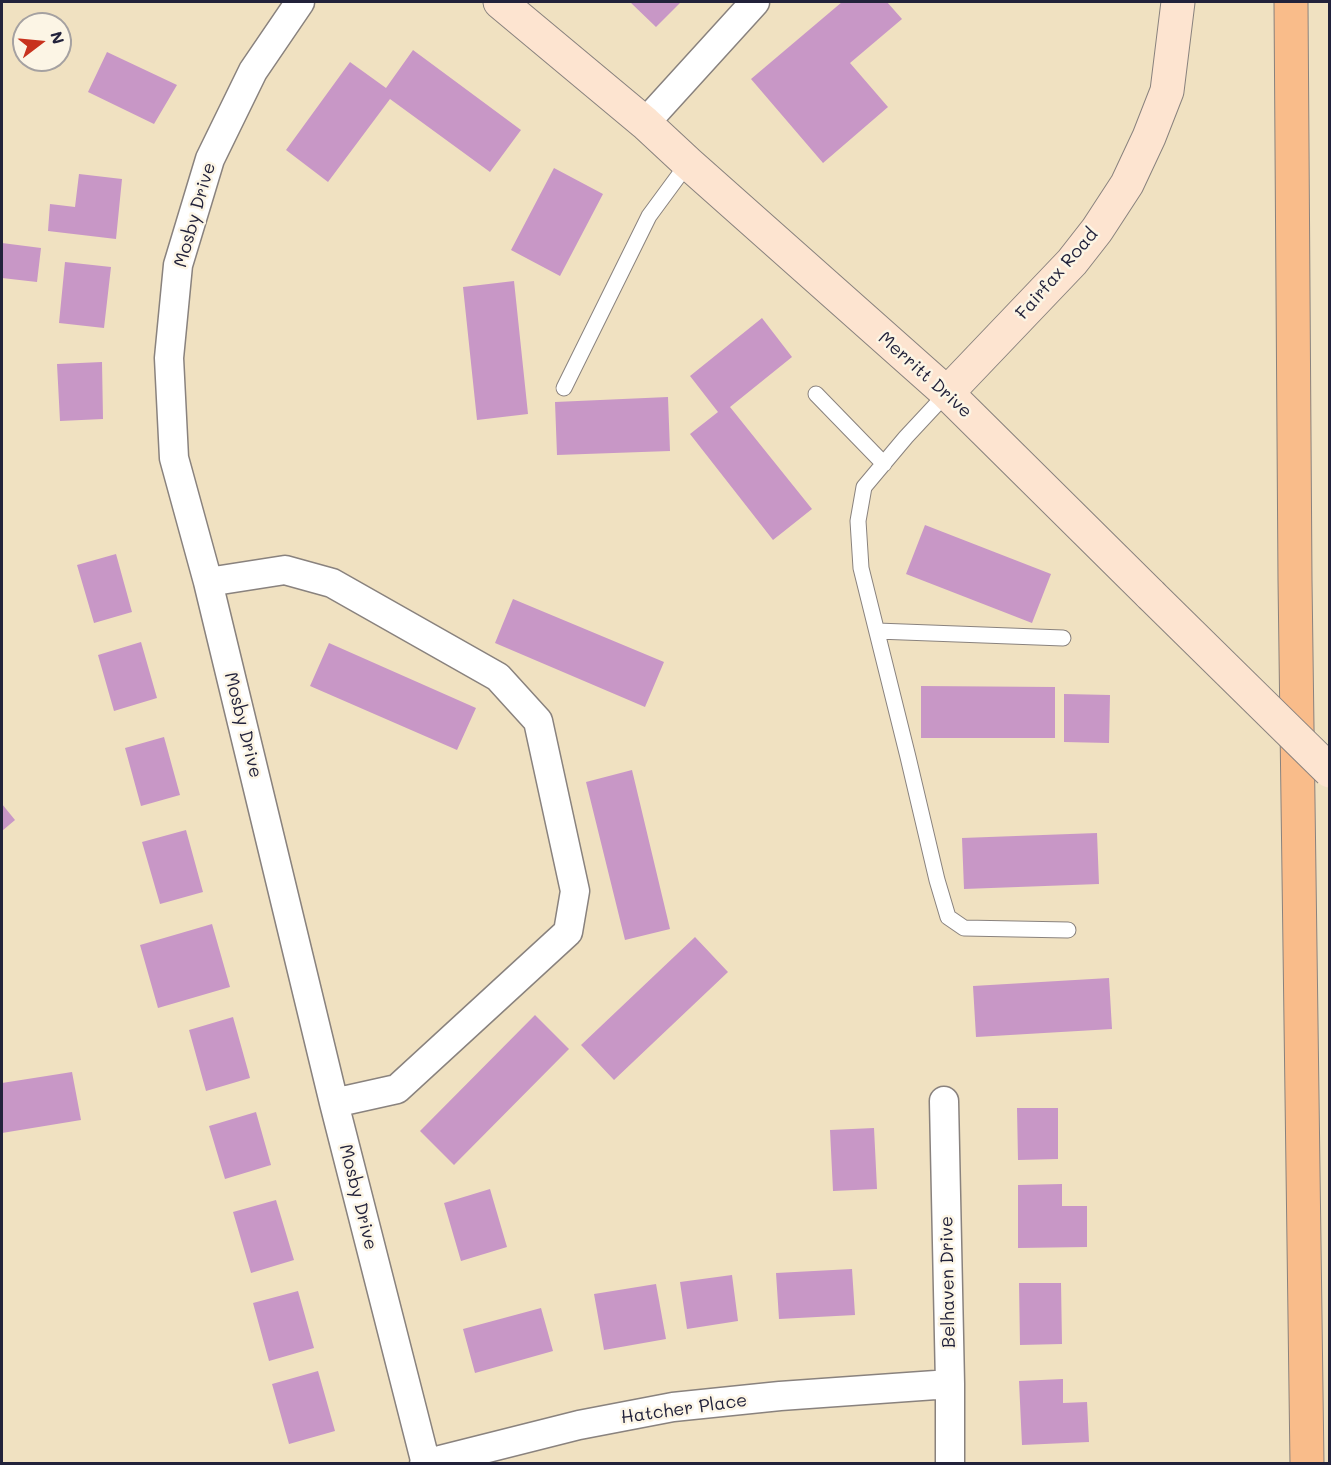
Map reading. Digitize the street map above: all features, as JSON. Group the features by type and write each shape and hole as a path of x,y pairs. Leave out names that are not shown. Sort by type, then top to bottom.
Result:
{"highway":[{"path":"1291,2 1295,568 1307,1464"}],"main road":[{"name":"Merritt Drive","path":"500,2 645,123 947,393 1329,771"},
{"name":"Fairfax Road","path":"947,393 1072,262 1127,184 1167,91 1178,2"}],"street":[{"name":"Mosby Drive","path":"300,2 253,71 210,159 178,265 170,358 174,458 208,582 334,1102 425,1463"},
{"path":"645,123 754,2"},
{"path":"208,582 285,570 332,583 498,677 538,721 575,891 568,932 397,1089 334,1102"},
{"name":"Belhaven Drive","path":"944,1101 950,1464"},
{"name":"Hatcher Place","path":"425,1463 579,1425 674,1407 780,1396 950,1384"}],"lane":[{"path":"564,388 649,216 688,163"},
{"path":"947,393 864,487 858,521 861,568 948,917 964,928 1068,930"},
{"path":"816,394 884,464"},
{"path":"877,631 1063,638"}],"building":[{"path":"630,2 681,2 656,27"},
{"path":"842,2 887,2 902,19 850,63 888,107 823,163 751,79"},
{"path":"413,50 521,130 490,172 390,99 328,182 286,150 350,62 386,88"},
{"path":"107,52 177,85 154,124 88,92"},
{"path":"554,168 603,194 560,276 511,250"},
{"path":"79,174 122,179 116,239 48,231 50,204 75,207"},
{"path":"2,243 41,248 37,282 2,278"},
{"path":"65,262 111,267 104,328 59,323"},
{"path":"514,281 528,414 477,420 463,287"},
{"path":"762,318 792,357 730,407 812,509 773,540 690,434 718,412 690,376"},
{"path":"102,362 103,419 60,421 57,364"},
{"path":"668,397 670,451 557,455 555,402"},
{"path":"925,525 1051,574 1032,623 906,574"},
{"path":"116,554 132,612 94,623 77,565"},
{"path":"513,599 664,662 645,707 495,643"},
{"path":"141,642 157,698 114,711 98,655"},
{"path":"329,643 476,708 457,750 310,686"},
{"path":"921,686 1055,687 1055,738 921,738"},
{"path":"1064,694 1110,695 1109,743 1064,742"},
{"path":"164,737 180,795 141,806 125,748"},
{"path":"632,770 670,929 625,940 586,782"},
{"path":"2,804 15,820 2,831"},
{"path":"186,830 203,892 160,904 142,842"},
{"path":"1097,833 1099,884 964,889 962,838"},
{"path":"212,924 230,987 158,1008 140,945"},
{"path":"695,937 728,972 614,1080 581,1045"},
{"path":"1109,978 1112,1029 976,1037 973,986"},
{"path":"535,1015 569,1049 454,1165 420,1131"},
{"path":"233,1017 250,1078 206,1091 189,1030"},
{"path":"72,1072 81,1120 2,1133 2,1083"},
{"path":"1017,1108 1058,1108 1058,1159 1018,1160"},
{"path":"256,1112 271,1165 225,1179 209,1126"},
{"path":"874,1128 877,1189 833,1191 830,1130"},
{"path":"1062,1184 1062,1206 1087,1206 1087,1247 1018,1248 1018,1185"},
{"path":"490,1189 507,1247 461,1261 444,1203"},
{"path":"276,1200 294,1260 251,1273 233,1212"},
{"path":"852,1269 855,1315 779,1319 776,1273"},
{"path":"732,1275 738,1321 687,1329 680,1282"},
{"path":"1019,1283 1061,1283 1062,1344 1020,1345"},
{"path":"656,1284 666,1339 604,1350 594,1294"},
{"path":"298,1291 314,1348 269,1361 253,1303"},
{"path":"541,1308 553,1351 475,1373 463,1329"},
{"path":"318,1371 335,1431 289,1444 272,1384"},
{"path":"1063,1379 1063,1403 1087,1402 1089,1442 1022,1445 1019,1381"}]}
